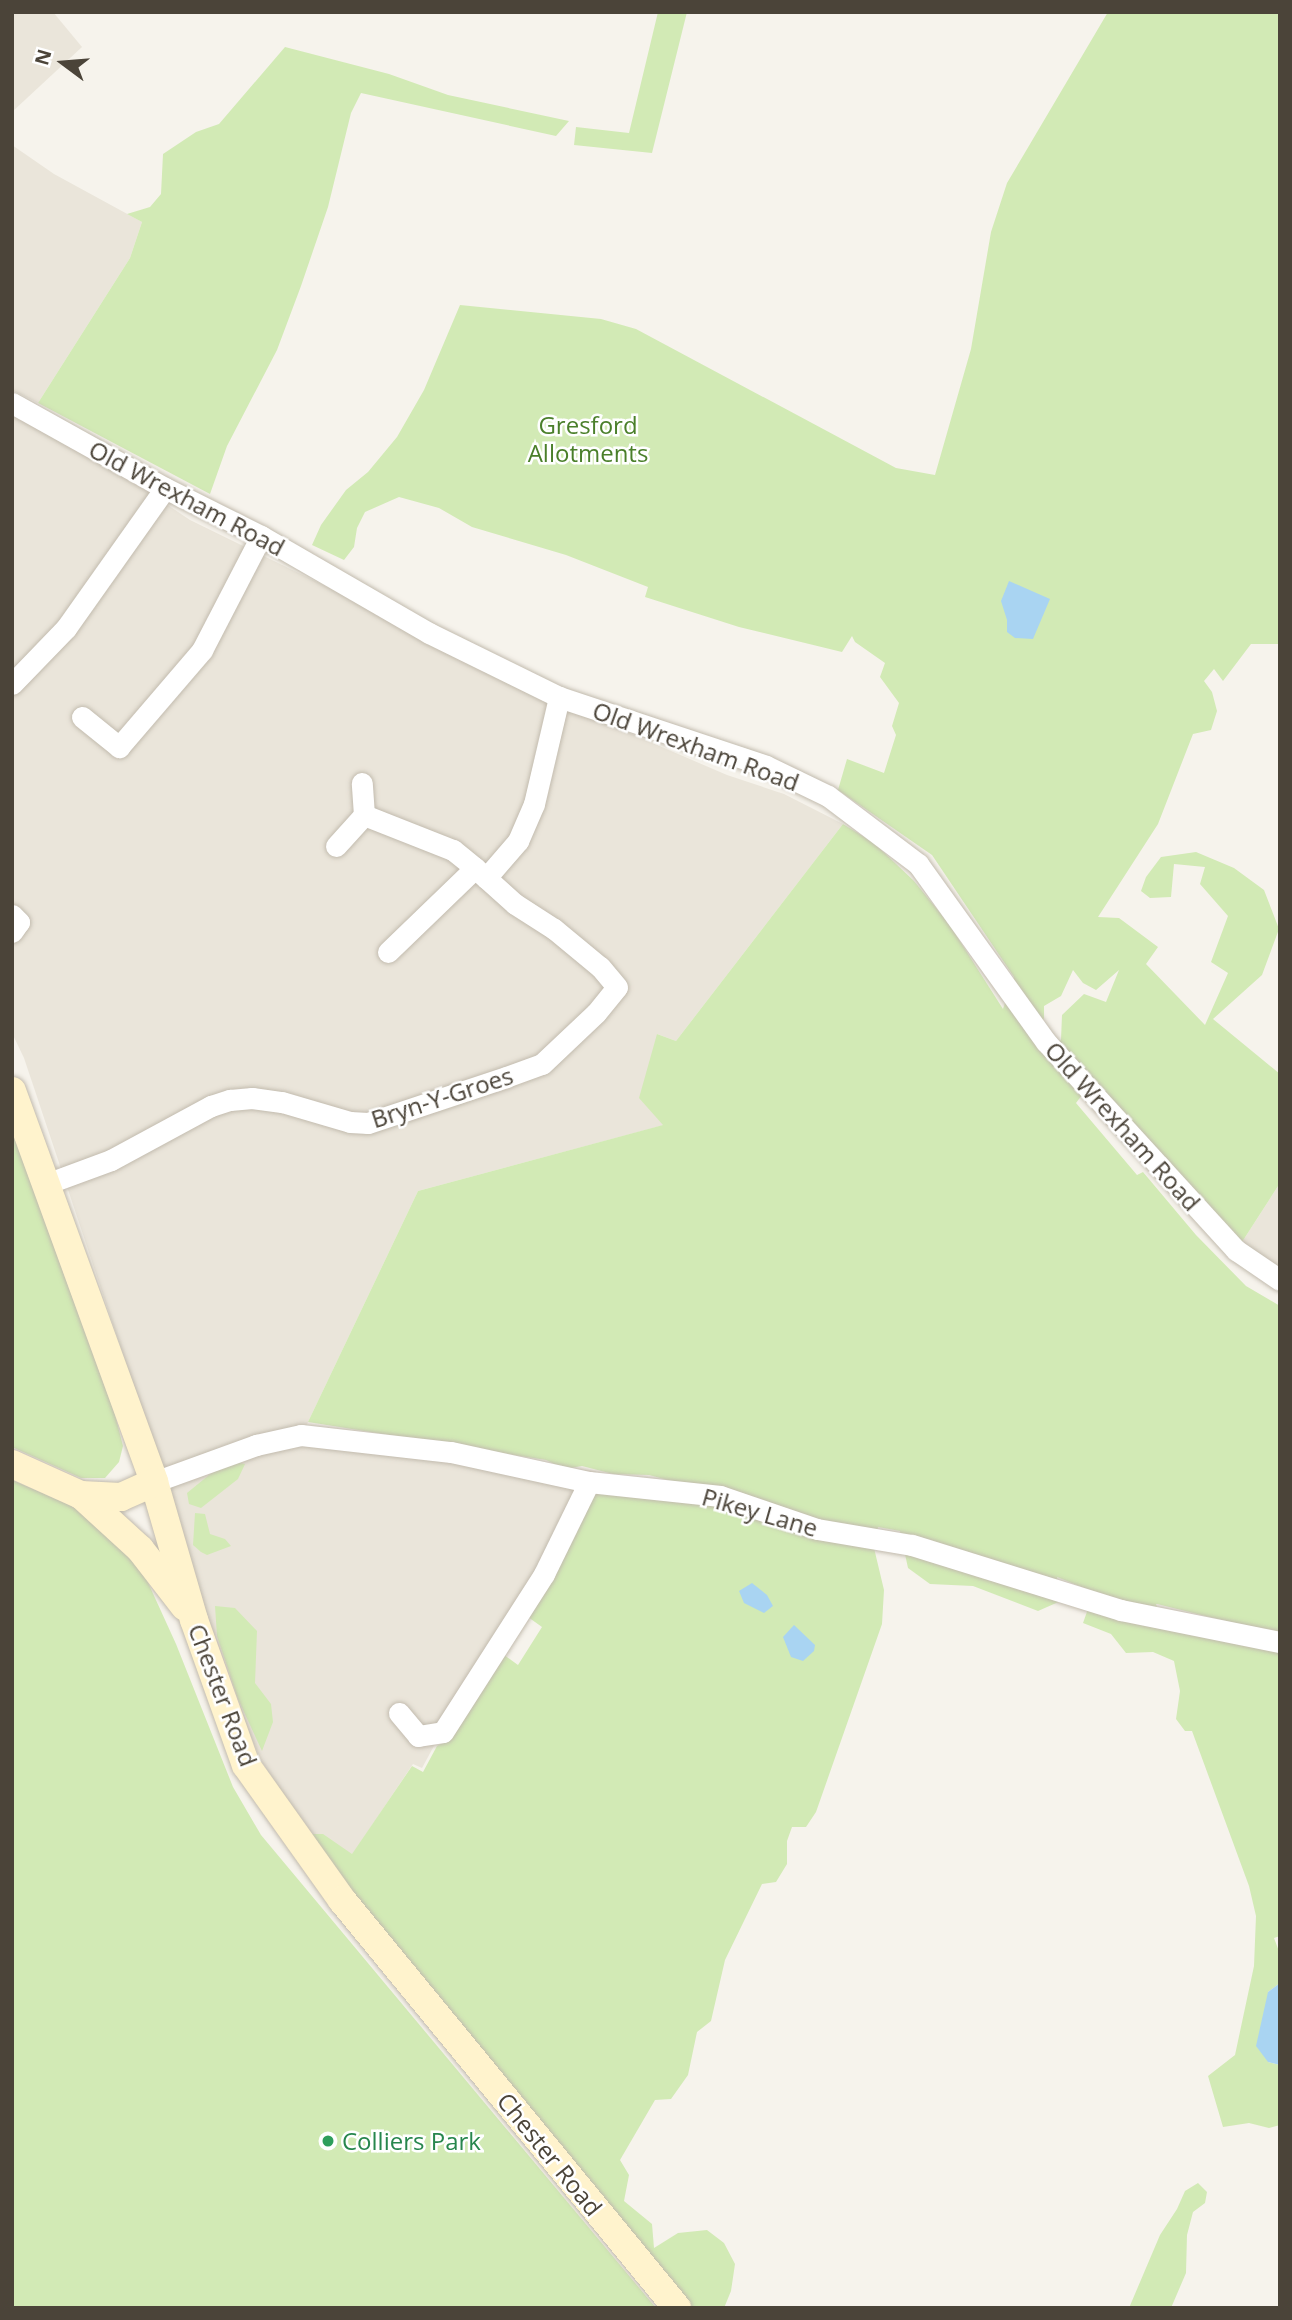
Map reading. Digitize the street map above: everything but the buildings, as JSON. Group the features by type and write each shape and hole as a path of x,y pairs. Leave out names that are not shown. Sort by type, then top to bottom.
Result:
{"main road":[{"name":"Chester Road","path":"12,1091 154,1482 194,1620 246,1765 342,1900 677,2308"},
{"path":"12,1464 81,1495 140,1549 194,1620"},
{"path":"81,1495 121,1497 154,1482"}],"street":[{"name":"Old Wrexham Road","path":"12,403 165,488 261,536 429,634 559,696 766,766 828,796 918,864 1046,1042 1236,1250 1280,1280"},
{"path":"12,684 66,628 165,488"},
{"path":"82,717 118,747 202,650 261,536"},
{"path":"388,952 518,841 534,804 559,696"},
{"path":"336,846 364,815 362,783"},
{"path":"364,815 453,850 481,873"},
{"name":"Bryn-Y-Groes","path":"46,1185 111,1160 211,1107 230,1100 251,1098 282,1102 350,1122 369,1123 542,1064 596,1013 617,987 600,967 554,929 515,904 481,873"},
{"path":"12,915 19,922 12,932"},
{"name":"Pikey Lane","path":"154,1482 256,1445 301,1435 451,1452 589,1482 720,1496 817,1529 912,1545 1121,1610 1280,1642"},
{"path":"399,1713 418,1736 443,1732 544,1574 589,1482"}],"shaded area":[{"path":"12,12 53,12 82,47 12,112"},
{"path":"12,145 54,174 142,222 130,258 38,403 12,390"},
{"path":"12,414 120,473 190,520 606,723 727,775 784,794 843,824 676,1041 657,1034 664,1125 418,1191 299,1441 596,1471 599,1486 443,1740 435,1744 422,1768 413,1764 352,1855 310,1834 262,1762 233,1697 170,1495 24,1058 12,1033"},
{"path":"1280,1183 1280,1267 1242,1242"}],"green space":[{"path":"658,12 687,12 652,153 574,145 576,127 629,133"},
{"name":"Gresford Allotments","path":"1108,12 1280,12 1280,644 1251,644 1223,681 1214,669 1204,681 1212,692 1217,711 1211,730 1193,734 1158,824 1098,917 1119,918 1158,947 1146,964 1205,1025 1228,973 1211,962 1228,916 1200,884 1205,867 1174,864 1171,897 1150,898 1141,891 1146,877 1161,857 1196,852 1234,868 1264,890 1279,929 1262,975 1213,1019 1280,1074 1280,1183 1242,1242 1091,1083 1076,1103 1137,1175 1143,1172 1196,1235 1246,1286 1280,1306 1280,1936 1274,1938 1280,1954 1280,1983 1268,1992 1268,2062 1280,2065 1280,2125 1269,2128 1249,2123 1223,2127 1208,2076 1235,2055 1254,1966 1256,1916 1249,1886 1192,1731 1185,1731 1176,1719 1180,1691 1174,1661 1153,1652 1126,1653 1111,1634 1083,1623 1094,1592 1057,1577 1063,1600 1038,1611 973,1586 930,1584 908,1568 900,1531 878,1527 874,1548 884,1590 882,1624 816,1812 806,1827 792,1827 787,1841 787,1864 776,1882 762,1884 725,1960 711,2021 697,2032 688,2075 671,2099 655,2100 620,2160 629,2175 624,2201 652,2224 654,2248 678,2233 707,2230 724,2243 735,2264 731,2291 724,2308 688,2308 554,2146 524,2099 433,2001 310,1834 323,1834 352,1854 412,1766 423,1772 437,1746 444,1742 504,1655 518,1665 542,1627 528,1617 590,1498 600,1489 675,1482 649,1475 613,1474 582,1466 565,1469 546,1460 308,1422 418,1191 663,1125 639,1098 657,1034 676,1041 843,824 874,843 914,881 949,924 1003,1009 1014,977 932,855 838,790 847,759 884,773 896,735 892,726 899,703 880,677 885,663 855,642 852,636 842,652 739,627 645,597 648,587 566,555 472,527 439,508 399,497 365,512 357,528 354,547 344,560 312,545 321,525 346,490 368,472 397,437 424,390 460,305 601,319 636,329 896,468 935,475 971,349 991,232 1007,183","holes":["1073,970 1083,983 1096,990 1119,970 1106,1002 1084,994 1062,1015 1061,1040 1044,1053 1033,1040 1044,1018 1044,1006 1061,996","1157,1604 1242,1625 1161,1620"]},
{"path":"285,47 389,74 448,95 569,121 556,136 361,93 351,113 328,207 277,350 227,446 210,494 38,403 130,258 142,222 127,214 150,207 161,194 163,154 196,132 219,124"},
{"path":"12,1130 114,1411 123,1446 119,1462 105,1478 81,1478 12,1447"},
{"path":"235,1462 245,1464 238,1479 201,1508 189,1504 187,1493 220,1466"},
{"path":"12,1480 68,1504 97,1520 140,1565 176,1644 233,1787 261,1835 656,2308 12,2308"},
{"path":"195,1513 205,1514 210,1534 225,1539 231,1546 207,1555 193,1545"},
{"path":"215,1606 235,1608 257,1631 255,1683 271,1704 273,1722 262,1751 238,1699 217,1636"},
{"path":"1198,2183 1207,2192 1205,2203 1193,2212 1187,2235 1186,2273 1171,2308 1129,2308 1160,2235 1185,2191"}],"water":[{"path":"1009,581 1050,599 1033,639 1015,638 1007,632 1007,620 1001,601"},
{"path":"752,1583 767,1595 773,1606 764,1613 744,1603 739,1591"},
{"path":"794,1625 815,1645 814,1651 803,1661 791,1657 783,1637"},
{"path":"1280,1983 1280,2065 1268,2062 1256,2046 1268,1992"}],"place":[{"name":"Colliers Park","path":"328,2141"}]}
